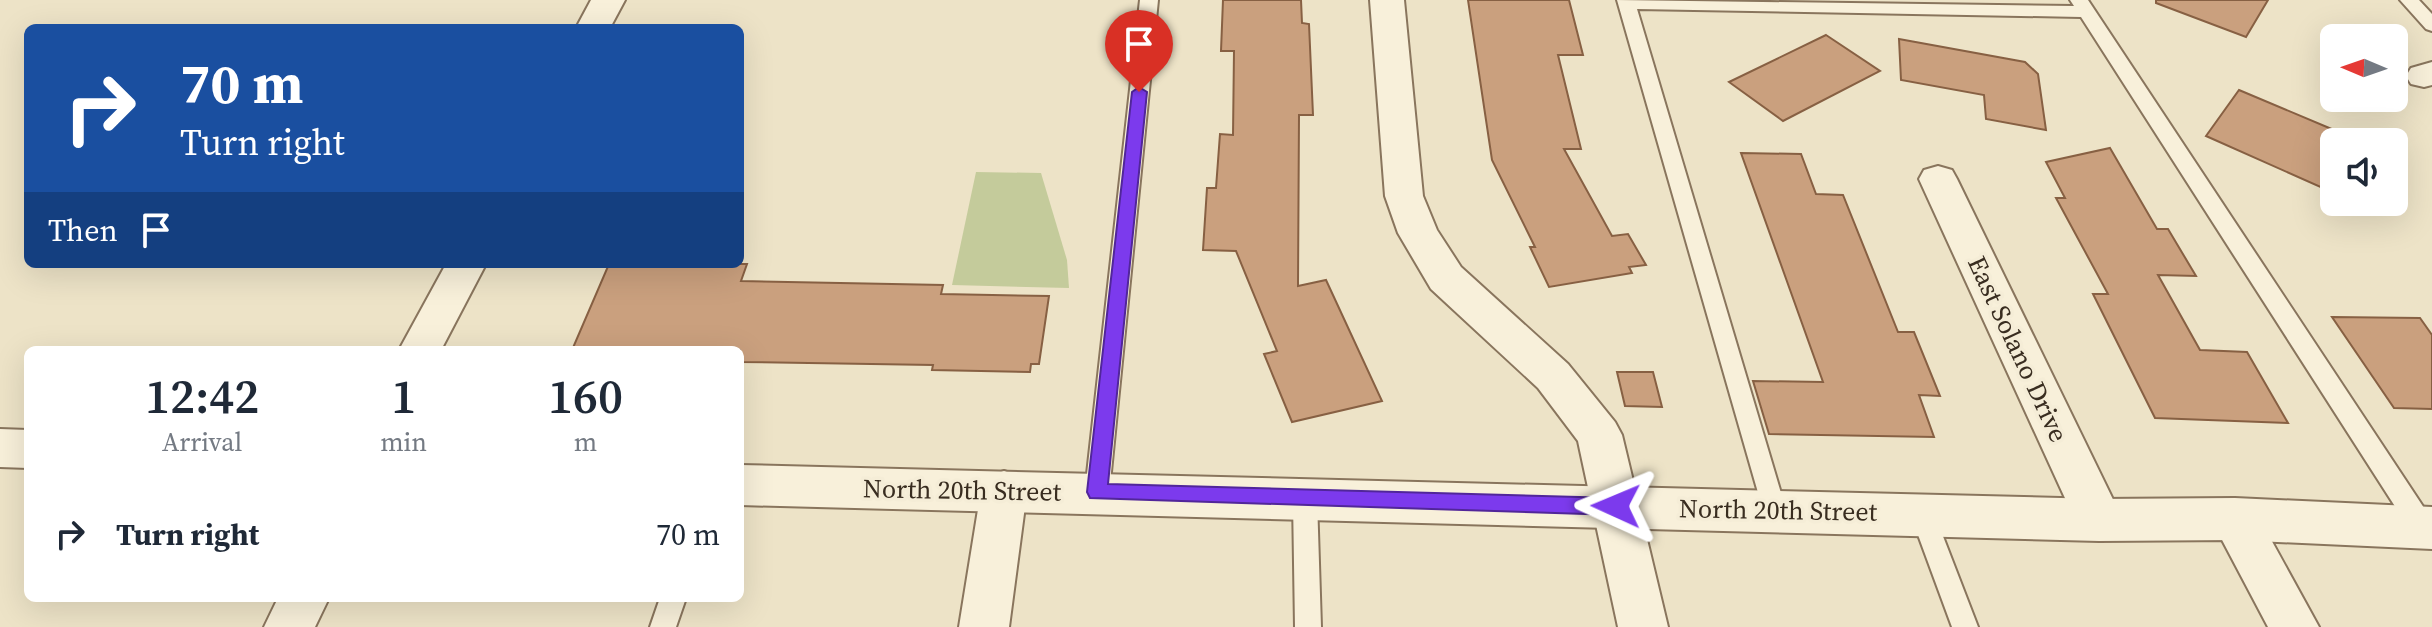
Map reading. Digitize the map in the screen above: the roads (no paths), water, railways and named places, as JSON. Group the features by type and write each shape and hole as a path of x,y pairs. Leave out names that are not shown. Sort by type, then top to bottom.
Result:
{"street":[{"path":"595,24 608,0"},
{"path":"1387,0 1404,196 1418,233 1446,278 1553,376 1599,435 1643,627"},
{"name":"East Solano Drive","path":"1938,179 2099,520"},
{"path":"422,346 464,268"},
{"path":"0,448 24,449"},
{"name":"North 20th Street","path":"744,485 1922,513 2099,520 2235,519 2428,528"},
{"path":"984,627 1004,491"},
{"path":"2235,519 2294,627"},
{"path":"289,627 302,602"}],"lane":[{"path":"1097,492 1149,0"},
{"path":"2409,0 2432,25"},
{"path":"1774,510 1626,1 2083,6 2428,528"},
{"path":"1305,499 1308,627"},
{"path":"1922,513 1965,627"},
{"path":"663,627 672,602"}]}
